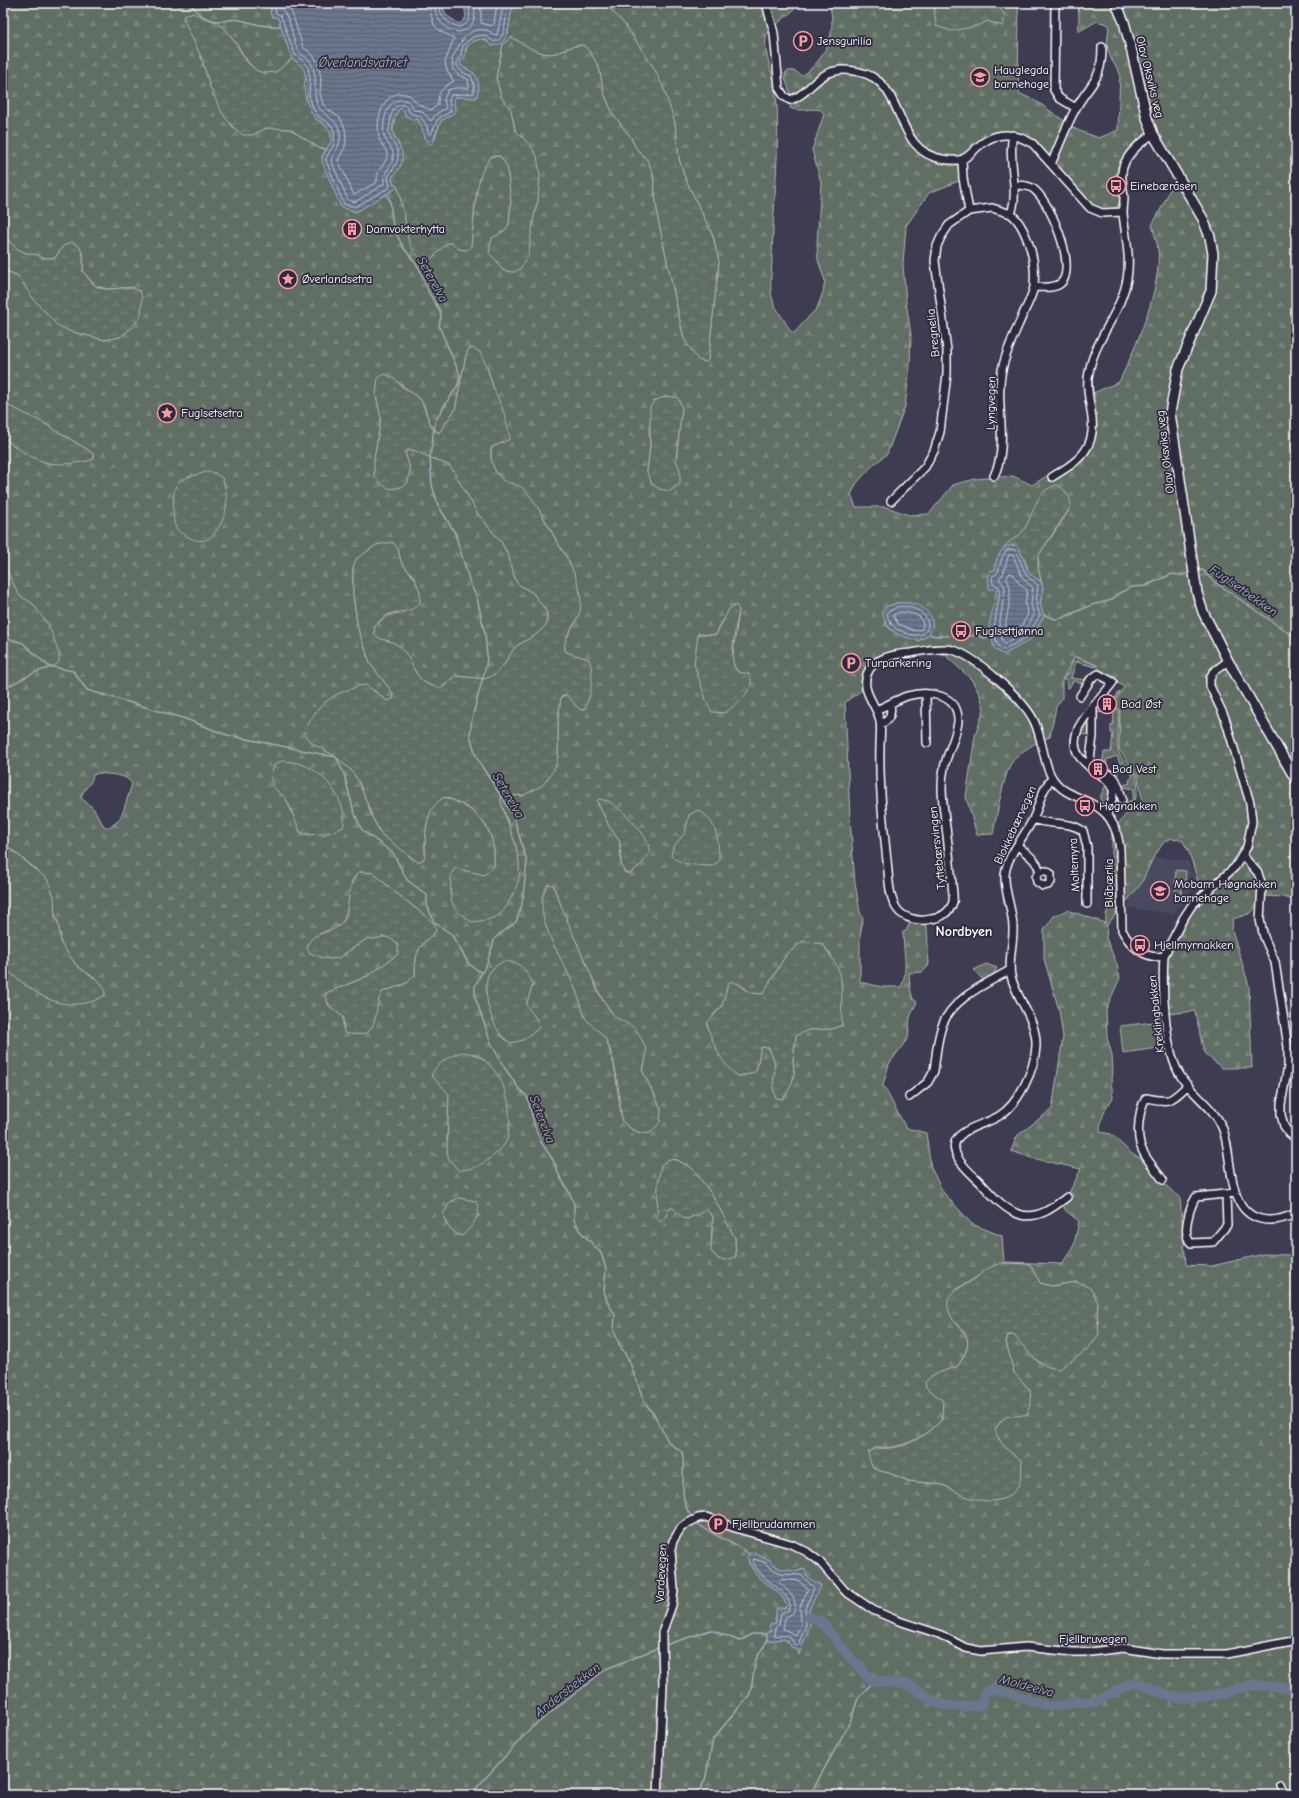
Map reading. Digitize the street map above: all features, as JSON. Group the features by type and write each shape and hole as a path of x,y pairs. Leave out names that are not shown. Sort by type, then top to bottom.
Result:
{"street":[{"path":"766,3 774,33 779,88 784,96 790,100 797,98 824,75 835,70 863,72 875,78 888,90 913,143 921,151 932,157 962,160 984,142 996,136 1013,134 1024,138 1032,144 1090,208 1102,214 1123,212"},
{"path":"1055,3 1054,90 1059,98 1076,108"},
{"name":"Olav Oksviks veg","path":"1116,3 1130,41 1147,118 1153,134 1203,219 1210,237 1213,254 1211,290 1178,369 1170,413 1197,593 1203,612 1228,661 1296,780"},
{"path":"1051,164 1076,108 1096,80 1102,64 1102,47"},
{"path":"962,160 963,178 969,210 992,208 1011,214 1014,205 1014,185 1010,153 1013,134"},
{"path":"1052,477 1076,462 1086,451 1092,436 1093,418 1088,392 1088,372 1093,356 1120,301 1126,280 1128,242 1123,212 1122,169 1125,162 1136,147 1153,134"},
{"path":"1014,185 1023,185 1033,188 1041,196 1060,235 1066,255 1067,269 1061,283 1053,287 1034,287"},
{"name":"Bregnelia","path":"891,501 925,467 934,451 940,432 947,374 947,350 935,261 937,246 941,237 950,224 969,210"},
{"name":"Lyngvegen","path":"994,476 1000,459 1001,447 999,414 1002,370 1008,351 1034,287 1034,268 1025,234 1015,217 1011,214"},
{"path":"876,710 867,693 866,679 872,666 878,661 901,654 938,650 954,651 977,662 1023,703 1036,724 1052,778"},
{"path":"1164,956 1192,905 1235,867 1243,856 1247,847 1252,822 1250,803 1225,718 1210,686 1210,679 1213,672 1228,661"},
{"path":"1080,696 1095,675 1098,674 1113,682 1082,723 1075,742 1078,753 1092,769 1107,780 1113,789 1113,798 1107,814"},
{"path":"926,694 927,743"},
{"name":"Tyttebærsvingen","path":"936,694 948,699 955,706 957,714 958,724 943,768 942,784 953,903 947,912 930,920 908,918 897,909 893,900 889,880 883,822 880,755 881,724 876,710 890,704 905,697 936,694"},
{"path":"881,724 888,720 891,715 890,704"},
{"path":"1092,769 1093,708"},
{"path":"1092,769 1105,773 1114,778 1120,786 1122,799"},
{"name":"Blåbærlia","path":"1052,778 1063,789 1101,808 1114,824 1119,838 1122,930 1127,939 1141,952 1152,957 1164,956"},
{"name":"Blokkebærvegen","path":"1052,778 1042,792 1033,819 1008,861 1005,876 1013,918 1010,970 1013,982 1033,1022 1036,1036 1034,1058 1023,1087 1011,1106 999,1116 963,1133 956,1142 956,1155 969,1172 1002,1204 1018,1214 1040,1214 1049,1210 1066,1196"},
{"name":"Moltemyra","path":"1033,819 1043,823 1072,825 1084,831 1087,847 1087,904"},
{"path":"1018,846 1032,857 1038,864 1040,871"},
{"path":"1243,856 1258,873 1262,885 1260,920 1264,937 1275,962 1288,1047 1288,1066 1281,1104 1281,1115 1284,1126 1289,1133 1296,1138"},
{"name":"Kreklingbakken","path":"1164,956 1163,993 1170,1050 1173,1062 1188,1086 1210,1109 1222,1127 1226,1138 1235,1193 1239,1204 1245,1211 1255,1218 1264,1220 1287,1218 1296,1213"},
{"path":"909,1097 931,1077 934,1071 942,1026 947,1015 956,1005 969,995 1010,970"},
{"path":"1163,1180 1140,1146 1138,1135 1141,1107 1146,1098 1167,1102 1188,1086"},
{"path":"1226,1195 1227,1225 1213,1242 1191,1243 1187,1237 1186,1225 1191,1205 1196,1197 1235,1193"},
{"name":"Vardevegen","path":"658,1795 663,1685 662,1633 672,1605 674,1590 671,1550 676,1534 686,1524 696,1519 706,1517 735,1528 791,1544 807,1552 819,1561 845,1591 858,1601 880,1614 917,1626"},
{"name":"Fjellbruvegen","path":"917,1626 939,1634 966,1648 981,1651 1026,1647 1073,1652 1090,1652 1123,1648 1162,1654 1227,1654 1296,1640"},
{"path":"1281,1786 1285,1795"}],"shaded area":[{"name":"Mobarn Høgnakken barnehage","path":"1129,854 1188,861 1198,884 1173,914 1129,908"}],"green space":[{"path":"3,3 272,3 270,14 278,18 292,59 277,71 270,74 263,74 252,66 236,42 195,42 202,59 210,87 252,135 267,128 290,129 319,148 326,149 322,157 341,207 356,212 398,187 408,239 452,243 459,249 471,246 478,179 484,163 492,156 500,156 507,166 511,201 509,225 489,253 497,261 503,271 534,216 538,200 530,145 515,130 511,110 501,98 496,77 503,44 511,37 538,52 550,54 583,45 590,52 599,67 604,93 613,114 630,136 636,148 648,161 653,174 658,219 684,339 708,360 719,262 713,236 685,178 679,159 675,123 654,68 625,25 605,3 799,3 771,29 766,37 765,44 776,91 778,133 771,291 776,307 790,331 794,333 817,308 823,292 825,281 818,260 817,243 821,182 812,150 824,114 821,110 817,109 798,110 790,108 792,98 785,78 785,73 792,71 802,76 818,62 828,44 831,34 832,24 829,3 934,3 934,8 954,21 965,26 972,26 979,25 987,21 1001,25 1005,16 996,3 1018,3 1019,93 1039,103 1077,130 1099,138 1118,130 1120,73 1111,59 1107,46 1109,25 1097,21 1078,32 1078,3 1296,3 1296,685 1290,686 1296,698 1296,908 1293,900 1284,897 1264,896 1251,913 1233,919 1232,930 1249,986 1252,1068 1222,1068 1204,1053 1195,1011 1168,1014 1166,996 1169,955 1186,922 1199,903 1201,891 1189,852 1183,841 1179,839 1174,840 1172,838 1164,842 1153,858 1141,884 1107,925 1106,938 1117,965 1120,978 1106,1009 1107,1038 1112,1055 1113,1073 1111,1079 1113,1098 1104,1114 1100,1132 1111,1134 1132,1154 1140,1158 1162,1182 1180,1198 1186,1265 1212,1266 1264,1254 1288,1255 1296,1253 1296,1790 1289,1790 1280,1795 3,1795 3,967 26,984 104,987 99,981 77,966 61,944 58,922 36,869 3,843 3,689 36,672 53,667 48,629 33,604 19,596 3,563 3,436 9,442 46,463 87,461 93,454 44,423 3,403 3,270 17,275 35,301 69,331 105,340 120,337 134,287 108,289 96,286 83,272 83,256 63,246 55,258 40,258 38,255 26,253 18,249 3,234","holes":["1153,136 1176,176 1152,225 1158,249 1156,281 1152,299 1140,335 1119,382 1091,394 1094,409 1091,431 1085,453 1032,485 1013,476 975,479 953,485 929,514 909,515 886,507 856,507 851,495 856,484 871,467 887,454 905,406 910,366 911,335 906,302 903,264 906,226 929,193 961,180 965,159 989,138 1025,140 1094,207 1107,209 1114,208 1118,205 1120,199 1117,175 1119,164 1127,152 1140,138","466,355 487,367 509,439 491,448 491,463 499,478 508,484 522,488 540,511 571,566 581,595 576,621 566,639 564,647 566,652 566,694 561,697 558,719 558,757 524,795 501,797 500,799 516,846 519,864 450,895 455,868 484,876 494,866 493,844 490,835 481,820 475,814 453,800 444,797 436,801 430,811 426,826 426,854 413,860 402,849 382,835 374,821 359,782 351,770 333,755 312,743 374,690 387,701 393,699 393,693 371,665 358,629 353,595 353,568 398,549 401,562 415,579 403,613 390,614 375,625 374,634 380,638 393,642 401,648 422,680 432,686 442,688 456,676 485,679 494,675 503,666 515,647 537,634 547,624 547,612 533,593 518,584 515,579 509,557 502,543 478,514 451,466 413,450 408,450 405,452 410,469 408,482 400,488 374,459 381,418 376,395 395,379 421,401 429,421 439,433 455,410","682,407 676,459 647,472 650,447 649,425","1047,489 1069,511 1038,556 1038,567 1043,588 1036,631 1033,637 1024,644 994,647 992,638 1004,547 1022,533 1027,526 1042,494","896,603 912,604 929,634 919,641 894,632 890,629 885,620 886,607","739,610 732,662 737,671 741,673 725,713 698,634 716,635 721,622","933,651 945,655 971,679 980,695 984,709 975,736 966,797 977,835 993,834 1003,786 1012,762 1030,747 1050,737 1056,707 1062,698 1062,680 1074,658 1077,657 1097,665 1099,670 1124,687 1113,705 1120,711 1119,749 1138,777 1142,799 1127,813 1112,832 1112,884 1105,923 1067,910 1054,916 1044,930 1044,959 1059,1010 1063,1037 1052,1109 1017,1136 1011,1151 1032,1158 1081,1169 1063,1205 1066,1211 1079,1221 1074,1245 1062,1264 1004,1262 1002,1236 972,1224 943,1192 931,1168 926,1133 906,1128 883,1085 889,1064 908,1038 910,1017 917,1002 913,999 910,988 909,973 923,972 929,965 927,927 926,925 910,923 906,931 903,932 905,974 901,987 882,987 860,982 860,936 863,919 860,912 855,883 850,818 845,702 861,691 865,677 879,664 902,653","98,773 112,774 122,776 129,780 132,784 123,812 118,821 109,828 104,826 93,808 81,798 93,775","283,793 335,831 309,835 300,832","597,801 639,867 621,863 620,842 609,826","359,872 373,873 427,917 436,931 419,950 416,960 415,975 407,983 382,992 380,996 343,1029 343,1017 328,1005 326,993 368,976 398,954 399,945 393,940 385,937 376,939 368,938 338,958 330,959 317,935 341,924 346,916 352,880","553,885 573,936 602,998 617,1020 627,1024 646,1059 642,1070 661,1109 651,1133 635,1131 622,1121 614,1065 606,1039 585,1017 580,998 570,976","809,943 823,945 831,955 842,1025 832,1029 808,1030 796,1036 793,1059 794,1075 774,1089 775,1063 769,1048 761,1047 756,1071 750,1074 737,1076 713,1015 722,1006 739,983 751,993 763,994 786,955","495,966 533,984 526,1005 487,985 489,974","473,1053 485,1060 447,1141 449,1093","669,1160 677,1160 692,1168 713,1196 735,1238 736,1257 711,1240 713,1217 707,1210 687,1219 683,1218 672,1207 668,1209 666,1216","443,1214 479,1215 462,1236 447,1225","1002,1263 1030,1264 1040,1283 1051,1286 1077,1282 1098,1302 1097,1315 1099,1326 1051,1368 1036,1360 1014,1335 1008,1335 1006,1342 1014,1373 1030,1390 1027,1414 1006,1416 995,1429 1002,1443 1021,1461 1009,1496 999,1500 983,1500 965,1496 943,1485 908,1481 892,1474 877,1470 874,1448 885,1448 911,1442 919,1438 942,1420 943,1401 926,1387 933,1375 958,1366 966,1350 966,1336 952,1318 956,1289","754,1552 763,1558 769,1559 773,1565 784,1571 788,1570 796,1572 803,1569 805,1574 814,1583 812,1603 809,1610 810,1625 799,1654 798,1650 784,1639 767,1641 766,1634 771,1631 776,1624 775,1618 777,1612 785,1608 787,1605 782,1597 759,1578 748,1562"]},
{"path":"515,3 605,3 625,25 654,68 664,89 675,123 679,159 685,178 713,236 719,262 708,360 706,362 698,360 684,339 658,219 653,174 648,161 636,148 630,136 613,114 604,93 599,67 590,52 583,45 550,54 538,52 511,37 503,44 496,77 501,97 511,110 515,130 530,145 537,156 540,175 538,200 528,256 520,269 514,272 503,271 497,261 489,253 492,238 504,231 509,225 511,201 507,166 500,156 492,156 481,174 476,198 471,246 467,250 459,249 452,243 447,243 428,262 425,262 414,252 408,239 398,187 393,183 392,178 401,165 399,144 393,135 395,115 399,109 403,109 406,116 413,120 417,119 423,128 425,138 433,143 441,121 455,112 454,97 476,98 479,88 474,73 461,66 460,61 466,53 466,47 475,41 484,39 492,46 508,34 512,7"},
{"path":"934,3 996,3 1005,16 1003,26 987,21 978,26 951,31 936,26"},
{"path":"192,13 212,20 226,29 248,63 257,71 265,73 276,72 292,59 303,67 306,75 304,89 305,95 310,109 315,118 328,128 331,135 331,141 326,149 319,148 290,129 267,128 252,135 243,135 232,126 222,113 210,87 202,59 183,18 186,14"},
{"path":"3,234 18,249 26,253 38,255 41,258 55,258 63,246 72,242 80,247 83,256 83,272 94,285 106,289 129,288 140,291 142,298 141,316 130,329 120,337 105,340 69,331 57,325 35,301 17,275 3,270"},
{"path":"469,348 473,348 480,352 487,367 492,384 505,415 510,439 491,448 491,459 493,466 501,479 523,488 528,493 568,559 579,588 581,605 576,621 565,642 566,652 589,659 592,671 589,697 585,709 580,710 566,694 561,697 558,719 558,757 555,768 543,785 524,795 502,797 500,799 517,850 519,861 518,882 508,904 501,914 492,919 472,922 454,907 451,897 451,877 455,868 484,875 494,866 493,844 487,827 482,820 462,804 445,797 434,806 431,811 426,830 424,859 418,862 382,835 374,821 359,782 351,770 333,755 312,743 304,733 312,717 322,705 342,692 358,686 366,685 387,701 393,699 393,693 371,665 358,629 353,595 353,568 356,559 376,545 393,542 398,549 401,562 415,579 420,592 420,603 412,609 386,616 375,625 374,634 380,638 393,642 401,648 409,658 414,670 427,684 442,688 456,676 485,679 494,675 503,666 515,647 537,634 547,624 547,612 533,593 518,584 515,579 509,557 502,543 478,514 450,466 413,450 408,450 405,452 410,469 408,482 394,489 386,487 374,476 374,459 381,418 376,395 378,378 385,374 395,379 402,387 421,400 432,428 439,433 455,410 466,355"},
{"path":"667,396 678,398 682,407 676,459 680,471 680,484 670,491 659,489 652,484 647,472 650,447 650,407 654,401"},
{"path":"3,403 44,423 88,450 93,454 94,459 70,464 55,464 34,458 22,452 3,436"},
{"path":"206,472 215,473 222,478 227,502 223,519 214,534 207,539 199,540 188,537 176,528 173,513 173,500 178,482"},
{"path":"1057,485 1067,494 1070,499 1071,506 1038,556 1038,567 1041,582 1029,573 1024,557 1009,546 1004,547 1023,531 1039,498 1044,492"},
{"path":"3,563 19,595 33,604 49,626 48,629 51,631 59,654 59,662 53,667 35,672 3,689"},
{"path":"736,605 739,610 733,651 734,666 738,672 748,673 751,678 751,684 749,690 740,701 725,713 712,712 706,700 694,664 698,634 716,635 729,609"},
{"path":"1077,657 1096,665 1096,667 1076,662 1071,678 1085,680 1086,677 1090,679 1085,685 1073,681 1069,688 1067,687 1068,684 1066,683 1067,680 1063,679 1066,674 1068,675 1070,672 1068,671 1073,661 1077,662"},
{"path":"1119,692 1121,694 1118,722 1118,749 1123,760 1134,773 1137,784 1137,794 1134,802 1131,806 1128,804 1125,811 1113,808 1109,777 1122,801 1127,802 1133,800 1134,789 1124,787 1124,785 1130,783 1129,780 1132,778 1132,774 1126,769 1112,774 1122,768 1117,756 1106,760 1107,763 1102,765 1104,752 1111,752 1113,733 1111,733 1111,725 1113,725 1114,714 1109,709 1107,712 1096,713 1097,706 1103,708 1106,704 1110,705"},
{"path":"1090,715 1091,735 1080,734"},
{"path":"282,761 305,765 325,779 336,794 343,811 343,827 322,834 305,834 300,832 286,799 274,788 271,780 271,775 275,764"},
{"path":"1107,783 1111,794 1107,805 1104,806 1100,802 1101,795"},
{"path":"599,799 608,801 628,816 646,840 649,848 649,854 643,863 629,874 624,872 621,863 620,842 609,826 597,801"},
{"path":"698,810 709,819 716,832 719,861 713,866 680,862 671,856 673,847 685,833 689,815"},
{"path":"3,843 47,879 54,896 55,918 58,922 61,944 77,966 99,981 104,987 105,995 86,1003 64,1004 45,998 3,967"},
{"path":"1176,870 1186,871 1185,885 1175,884"},
{"path":"359,872 373,873 427,917 435,925 436,931 419,950 416,960 415,975 407,983 382,992 374,1024 370,1030 356,1035 344,1033 343,1017 329,1004 326,993 368,976 398,954 398,945 393,940 385,937 376,939 368,938 338,958 330,959 310,953 307,947 309,942 317,935 332,930 341,924 346,914 351,886"},
{"path":"548,884 553,885 561,907 603,1002 613,1015 636,1030 645,1047 646,1059 642,1070 661,1109 660,1122 651,1133 635,1131 622,1121 617,1079 610,1049 604,1037 585,1017 569,975 549,935 542,908 543,895"},
{"path":"1177,884 1182,885 1181,896 1174,895"},
{"path":"803,941 823,944 839,970 842,1025 832,1029 808,1030 796,1036 793,1059 794,1075 791,1086 783,1099 776,1098 773,1089 775,1063 769,1048 761,1047 756,1071 750,1074 737,1076 726,1065 718,1052 707,1023 722,1006 728,983 733,981 751,993 763,994 786,955"},
{"path":"504,961 515,963 522,967 533,984 526,1005 538,1021 539,1028 523,1040 511,1043 499,1032 494,1022 487,1001 486,990 489,973"},
{"path":"986,964 997,968 994,974 983,980 974,970"},
{"path":"1154,1022 1158,1048 1123,1053 1120,1026"},
{"path":"463,1052 475,1055 485,1061 500,1079 508,1102 509,1125 507,1140 495,1154 478,1166 459,1171 449,1159 447,1152 449,1094 431,1075 445,1060"},
{"path":"669,1159 677,1160 692,1168 713,1196 735,1238 736,1257 727,1260 718,1259 711,1251 713,1217 707,1210 687,1219 683,1218 672,1207 668,1209 666,1216 661,1222 657,1219 658,1183 661,1165"},
{"path":"459,1198 476,1201 478,1206 475,1220 462,1236 450,1228 443,1214 450,1202"},
{"path":"1002,1263 1030,1264 1040,1283 1051,1286 1077,1282 1090,1288 1098,1302 1097,1315 1099,1334 1088,1349 1059,1369 1045,1365 1033,1357 1014,1335 1008,1335 1006,1342 1014,1373 1030,1390 1031,1402 1027,1414 1006,1417 995,1429 999,1439 1005,1447 1021,1460 1022,1473 1019,1484 1014,1492 1007,1497 988,1501 965,1496 943,1485 909,1481 890,1473 875,1469 868,1452 876,1449 905,1445 924,1434 942,1420 943,1401 926,1387 925,1382 933,1375 958,1366 966,1353 968,1345 966,1335 954,1322 948,1309 949,1299 955,1291 985,1270"}],"water":[{"name":"Øverlandsvatnet","path":"272,3 442,3 446,15 459,24 466,17 464,3 516,3 513,8 507,35 504,41 492,46 485,39 473,42 466,47 465,57 460,61 461,66 475,74 477,77 479,88 476,98 454,97 455,112 441,121 433,143 430,144 426,138 418,119 413,120 406,116 403,109 399,109 393,126 393,133 403,156 401,165 392,178 393,183 398,187 356,212 341,207 322,162 323,155 331,141 330,133 326,126 312,114 310,110 307,102 306,75 304,69 292,59 278,18 273,17 270,14"},
{"name":"Fuglsettjønna","path":"1015,545 1019,548 1029,573 1041,582 1043,588 1040,604 1044,616 1030,640 1007,653 1002,654 994,647 989,626 997,589 989,589 988,576 990,571 995,570 997,558 1004,547"},
{"path":"896,603 912,603 923,608 930,615 932,624 931,632 925,637 914,639 900,635 893,631 884,619 882,611 886,607"},
{"name":"Fjellbrudammen","path":"754,1552 763,1558 769,1559 778,1568 796,1572 805,1569 806,1574 810,1579 821,1585 809,1610 810,1625 799,1655 798,1650 791,1647 788,1641 784,1639 767,1641 767,1632 771,1631 769,1627 771,1624 776,1623 776,1608 785,1608 787,1605 778,1592 760,1577 750,1565 747,1557 749,1554"}],"waterway":[{"path":"190,3 200,15 209,19 218,21 238,20 264,26 280,26"},
{"name":"Seterelva","path":"386,194 390,200 393,227 403,247 419,268 429,293 440,311 441,316 439,326 460,375 458,385 435,421 430,458 432,485 438,505 455,533 470,583 477,598 485,634 487,656 486,666 472,718 470,735 476,756 513,815 527,862 522,904 516,922 495,938 487,963 475,986 475,997 491,1043 504,1067 519,1089 527,1096 535,1127 541,1142 553,1160 574,1204 574,1220 579,1230 601,1253 606,1269 604,1291 607,1301 615,1315 614,1331 620,1346 629,1360 644,1401 656,1418 669,1443 682,1452 683,1495 688,1511 693,1518"},
{"name":"Fuglsetbekken","path":"1198,571 1203,570 1212,580 1296,638"},
{"name":"Fuglsetbekken","path":"1044,615 1055,619 1062,618 1092,605 1112,600 1119,593 1132,587 1145,586 1172,574 1181,575 1190,573"},
{"path":"963,636 973,636 975,633 982,638 992,638"},
{"path":"929,634 949,636"},
{"path":"3,637 23,643 48,666 73,671 87,690 186,719 227,735 336,757 344,774 354,812 362,830 393,853 407,880 427,895 427,905 434,922 451,934 469,964 482,973"},
{"name":"Seterelva","path":"696,1522 708,1531 749,1554"},
{"name":"Moldeelva","path":"809,1617 821,1621 848,1655 870,1679 874,1681 909,1685 930,1699 948,1706 962,1707 981,1705 986,1691 989,1689 1010,1693 1048,1706 1061,1706 1078,1701 1093,1702 1130,1684 1139,1683 1172,1697 1183,1698 1217,1695 1251,1685 1296,1688"},
{"name":"Andersbekken","path":"665,1645 711,1630 740,1641 752,1634 766,1634"},
{"path":"696,1795 705,1781 713,1739 750,1694 756,1659 767,1641"},
{"name":"Andersbekken","path":"470,1795 530,1729 606,1669 660,1647"},
{"path":"810,1795 851,1720 858,1698 874,1681"}],"place":[{"name":"Jensgurilia","path":"803,41"},
{"name":"Hauglegda barnehage","path":"980,77"},
{"name":"Einebæråsen","path":"1116,186"},
{"name":"Damvokterhytta","path":"352,229"},
{"name":"Øverlandsetra","path":"288,279"},
{"name":"Fuglsetsetra","path":"167,413"},
{"name":"Fuglsettjønna","path":"961,631"},
{"name":"Turparkering","path":"851,663"},
{"name":"Bod Øst","path":"1107,704"},
{"name":"Bod Vest","path":"1098,769"},
{"name":"Høgnakken","path":"1085,806"},
{"name":"Mobarn Høgnakken barnehage","path":"1160,891"},
{"name":"Hjellmyrnakken","path":"1140,945"},
{"name":"Fjellbrudammen","path":"718,1524"}],"district":[{"name":"Nordbyen","path":"964,931"}]}
